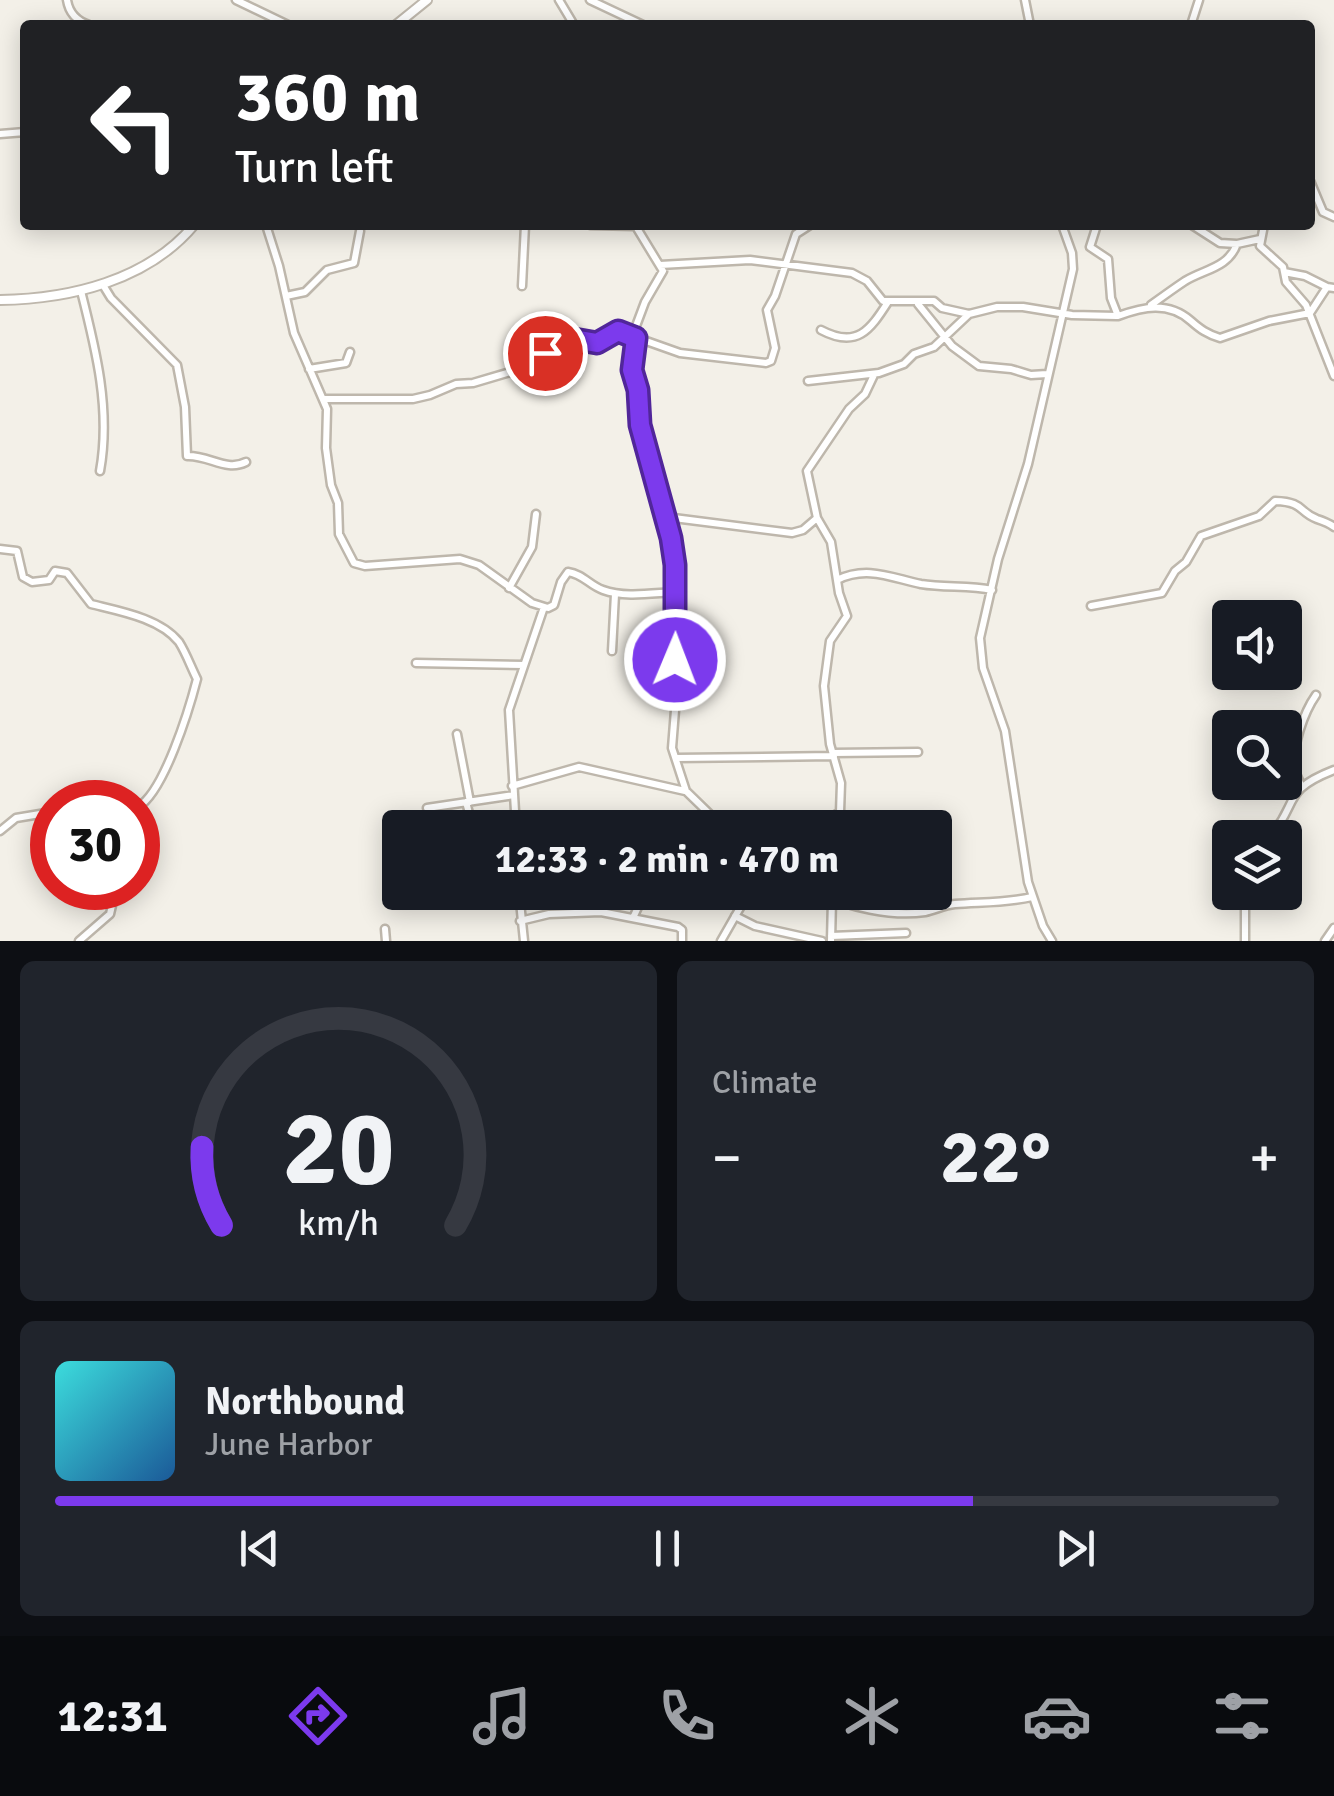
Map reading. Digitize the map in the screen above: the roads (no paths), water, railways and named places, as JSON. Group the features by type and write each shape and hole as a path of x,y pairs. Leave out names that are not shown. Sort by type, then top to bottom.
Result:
{"street":[{"path":"67,0 74,16 81,20"},
{"path":"236,0 278,20"},
{"path":"402,20 427,0"},
{"path":"590,0 632,20"},
{"path":"1315,193 1323,212 1334,217"},
{"path":"0,300 54,297 103,285 143,265 190,230"},
{"path":"267,230 294,333 323,399 339,534 354,563 365,566 460,559 479,565 508,588 544,607 554,605 568,572 578,573 596,588 614,594 676,592"},
{"path":"522,286 526,230"},
{"path":"638,230 663,271 636,326 632,370 638,390 640,425 675,565 677,685 672,748 686,791 706,810"},
{"path":"323,399 430,396 456,384 474,383 517,370 568,338 597,343 618,331 680,353 771,361 774,348 767,310 776,296 796,234 802,230"},
{"path":"1052,941 1032,897 1005,730 981,658 980,638 998,560 1028,464 1073,270 1072,252 1064,230"},
{"path":"1095,230 1090,247 1108,259 1111,298 1118,316"},
{"path":"1199,230 1211,239 1238,244 1260,239"},
{"path":"1263,230 1260,246 1284,272 1286,282 1310,313 1334,376"},
{"path":"286,296 310,289 327,270 354,263 360,231"},
{"path":"658,266 750,260 852,273 888,302 934,302 942,308 969,314 1009,306 1062,314 1118,316 1150,306 1186,280 1221,266 1238,244"},
{"path":"1150,306 1177,312 1196,328 1220,338 1269,321 1310,313 1331,288 1284,272"},
{"path":"103,285 177,364 188,456 203,456 227,466 246,462"},
{"path":"81,291 106,422 100,471"},
{"path":"821,330 846,339 859,334 877,323 888,302"},
{"path":"917,303 944,337 979,366 1011,369 1031,376 1047,374"},
{"path":"808,381 874,375 904,364 914,354 934,346 969,314"},
{"path":"310,369 346,363 350,352"},
{"path":"840,810 841,784 824,686 830,641 848,616 831,542 817,518 808,468 825,449 849,409 866,394 874,375"},
{"path":"1091,606 1162,593 1195,549 1198,538 1259,516 1276,501 1298,504 1315,519 1334,527"},
{"path":"508,588 532,547 536,514"},
{"path":"666,517 792,533 803,530 817,518"},
{"path":"0,549 17,551 22,577 32,582 49,580 55,571 67,573 91,604 116,608 140,618 178,641 197,678 182,736 160,780"},
{"path":"837,580 854,573 879,573 918,584 992,590"},
{"path":"612,651 614,594"},
{"path":"515,810 509,710 544,607"},
{"path":"416,663 524,665"},
{"path":"1302,728 1316,695"},
{"path":"457,734 470,810"},
{"path":"676,758 918,752"},
{"path":"427,808 513,791 579,767 686,791"},
{"path":"1302,786 1334,770"},
{"path":"0,830 16,818 30,816"},
{"path":"952,905 1012,902 1032,897"},
{"path":"78,941 111,910"},
{"path":"520,910 524,941"},
{"path":"633,918 637,910"},
{"path":"721,941 738,910"},
{"path":"832,910 831,939 906,933"},
{"path":"894,910 932,910"},
{"path":"1245,941 1246,910"},
{"path":"520,920 594,912 680,928 682,941"},
{"path":"735,916 755,926 822,941"},
{"path":"1324,941 1334,928"},
{"path":"385,930 386,941"}]}
